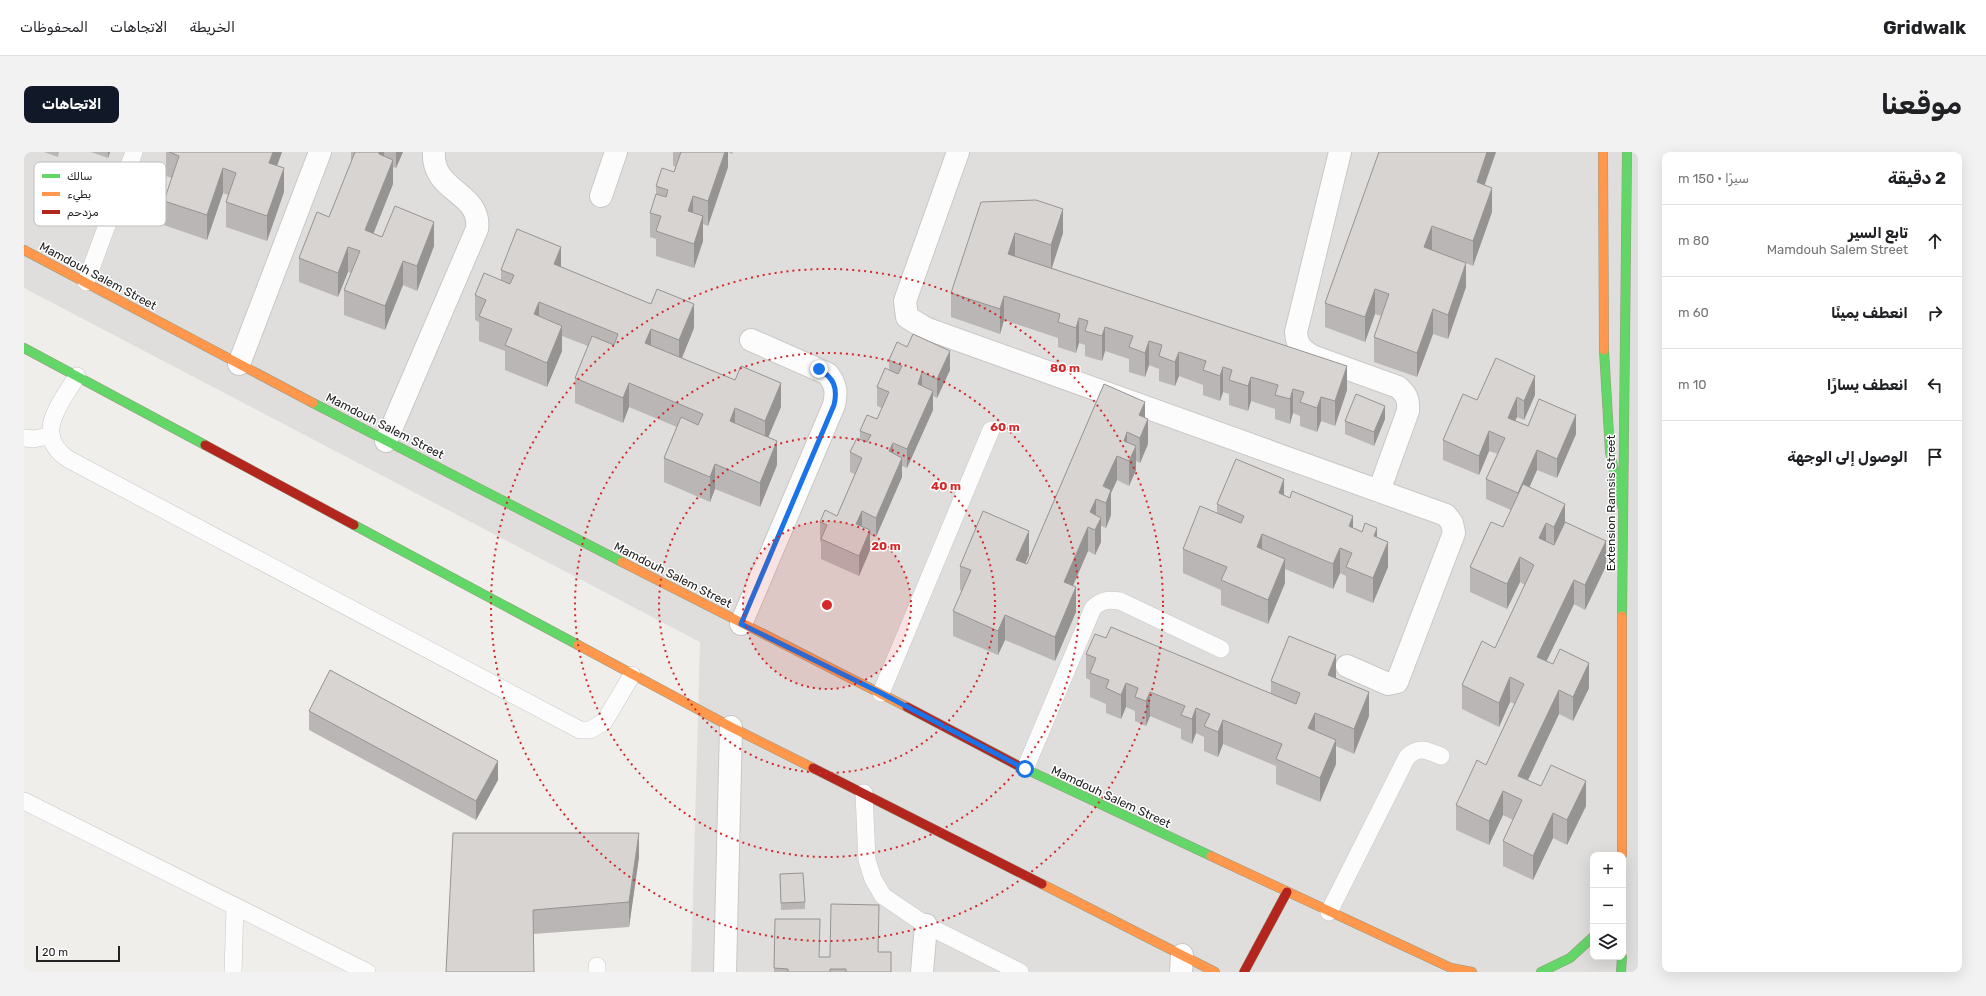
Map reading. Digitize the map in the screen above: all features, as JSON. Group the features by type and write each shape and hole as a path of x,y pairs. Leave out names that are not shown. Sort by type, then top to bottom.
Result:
{"main road":[{"path":"1603,152 1604,362 1610,452 1622,506"},
{"name":"Extension Ramsis Street","path":"1622,852 1622,506 1627,152"},
{"name":"Mamdouh Salem Street","path":"24,250 386,441 741,624 881,693 1025,769 1445,965 1472,972"},
{"path":"24,348 632,675 731,727 864,793 1182,964 1215,972"},
{"path":"1244,972 1287,892"},
{"path":"1541,972 1562,965 1583,949 1590,941"},
{"path":"1621,972 1622,960"}],"street":[{"path":"239,364 320,152"},
{"path":"386,441 477,230 479,219 476,210 443,181 437,173 434,152"},
{"path":"601,196 616,152"},
{"path":"958,152 905,301 907,317 925,328 1446,515 1452,523 1454,534 1397,682 1388,684 1347,666"},
{"path":"1340,152 1296,332 1297,342 1302,351 1312,356 1398,387 1405,393 1408,401 1408,411 1379,491"},
{"path":"741,624 834,405 837,394 835,383 828,374 751,340"},
{"path":"725,972 731,727"},
{"path":"922,972 926,926"}],"lane":[{"path":"130,162 134,152"},
{"path":"86,282 107,226"},
{"path":"77,376 52,420 50,436 53,446 59,453 68,459 580,730 590,730 604,722 632,675"},
{"path":"881,693 991,430"},
{"path":"24,438 33,439 50,436"},
{"path":"1025,769 1093,608 1100,602 1110,599 1120,601 1222,649"},
{"path":"1329,912 1407,757 1413,751 1422,749 1441,756"},
{"path":"864,793 867,860 873,879 883,896 926,926 1020,972"},
{"path":"24,801 367,972"},
{"path":"233,972 235,906"}],"shaded area":[{"path":"24,152 1638,152 1638,972 691,972 700,642 24,288"}],"building":[{"path":"169,152 273,152 269,163 284,168 267,216 226,202 236,173 223,168 207,215 166,202 166,195 179,156"},
{"path":"355,152 379,152 379,154 393,160 365,230 382,237 395,206 434,222 417,266 403,261 385,306 344,290 360,251 348,247 338,273 299,258 317,212 329,217"},
{"path":"681,152 725,152 708,201 693,196 688,211 703,216 694,244 656,231 661,216 650,213 656,194 666,197 668,190 656,186 662,168 674,172"},
{"path":"1379,152 1487,152 1477,182 1492,188 1473,241 1432,226 1424,247 1466,263 1448,315 1433,309 1417,353 1374,337 1389,294 1375,289 1365,317 1325,303"},
{"path":"1036,200 1063,209 1051,245 1015,233 1008,254 1347,366 1335,401 1321,397 1317,408 1300,402 1304,392 1293,389 1290,399 1275,395 1278,385 1251,377 1248,386 1229,380 1232,370 1223,367 1220,376 1203,370 1206,361 1179,352 1175,362 1159,356 1162,345 1149,341 1145,353 1129,347 1133,336 1105,327 1102,336 1085,331 1088,321 1079,318 1076,328 1058,322 1060,314 1004,296 1000,309 951,293 981,202"},
{"path":"517,229 561,247 554,264 651,304 657,289 694,304 679,340 651,329 645,343 735,380 741,366 781,383 765,421 735,408 730,421 777,441 760,483 715,464 710,477 664,458 681,417 698,425 703,414 629,383 623,398 575,378 592,336 614,345 618,334 539,302 534,314 562,326 547,363 505,345 512,329 479,316 486,300 475,295 484,273 510,284 514,275 501,270"},
{"path":"913,334 950,351 937,379 922,372 918,384 933,391 907,449 893,443 889,451 902,458 876,518 862,511 856,524 870,530 859,556 821,539 827,525 820,522 825,510 837,516 862,458 850,452 857,438 867,442 871,435 860,431 867,415 877,419 889,392 877,387 885,368 898,374 902,366 889,360 897,342 907,347"},
{"path":"1496,358 1535,376 1524,401 1517,397 1508,418 1528,426 1539,399 1576,415 1557,459 1537,450 1518,493 1486,479 1505,438 1489,431 1479,456 1443,440 1463,394 1477,400"},
{"path":"1104,384 1145,402 1139,415 1148,419 1140,438 1127,432 1124,441 1136,446 1129,461 1117,456 1103,486 1111,490 1106,503 1096,499 1090,512 1101,518 1095,530 1088,527 1064,582 1076,587 1055,637 1005,615 998,631 953,611 971,570 960,566 983,511 1029,531 1016,560 1027,564"},
{"path":"1356,394 1385,406 1374,432 1345,421"},
{"path":"1236,459 1284,479 1279,493 1290,498 1292,491 1353,516 1349,526 1362,532 1365,523 1377,528 1374,536 1388,542 1373,578 1346,567 1352,553 1340,548 1333,564 1262,534 1257,547 1285,559 1268,600 1221,580 1227,567 1183,549 1200,506 1241,523 1244,516 1217,504"},
{"path":"1523,484 1565,504 1554,527 1546,523 1539,538 1554,545 1565,522 1606,541 1585,585 1574,580 1537,657 1553,664 1560,649 1589,663 1573,697 1559,690 1518,776 1541,786 1551,765 1586,781 1567,820 1553,813 1533,856 1503,841 1522,800 1503,791 1489,821 1456,805 1477,760 1486,765 1524,684 1510,677 1499,703 1462,685 1482,641 1495,648 1534,565 1520,557 1507,584 1470,567 1491,522 1503,527"},
{"path":"1111,627 1296,704 1300,693 1271,681 1289,636 1336,655 1328,675 1369,692 1354,729 1315,713 1308,728 1336,740 1320,778 1276,759 1282,744 1223,720 1218,732 1204,726 1210,714 1196,708 1192,719 1181,715 1185,706 1150,692 1146,701 1135,697 1138,688 1126,683 1121,695 1106,688 1109,680 1090,673 1096,658 1086,654 1095,634 1106,638"},
{"path":"330,670 498,761 476,801 309,711"},
{"path":"453,833 639,833 629,902 533,910 534,972 446,972"},
{"path":"803,873 805,902 781,903 780,874"},
{"path":"831,904 879,905 878,952 891,952 891,972 846,972 846,969 830,969 830,972 788,972 788,969 774,968 775,919 820,919 819,957 830,957"}],"traffic: fast":[{"path":"1622,616 1627,152"},
{"path":"24,348 205,445"},
{"path":"1604,350 1610,452 1622,506"},
{"path":"313,403 622,562"},
{"path":"354,525 578,645"},
{"path":"1017,765 1211,856"},
{"path":"1541,972 1570,958 1590,940"},
{"path":"1621,972 1622,960"}],"traffic: slow":[{"path":"1603,152 1604,350"},
{"path":"24,250 313,403"},
{"path":"622,562 907,707"},
{"path":"1622,616 1622,852"},
{"path":"578,645 731,727 813,768"},
{"path":"1211,856 1451,968 1472,972"},
{"path":"1042,884 1215,972"}],"traffic: jam":[{"path":"205,445 354,525"},
{"path":"907,707 1017,765"},
{"path":"813,768 1042,884"},
{"path":"1244,972 1287,892"}],"route":[{"path":"819,369 828,374 835,383 837,394 834,405 741,624 881,693 1025,769"}]}
